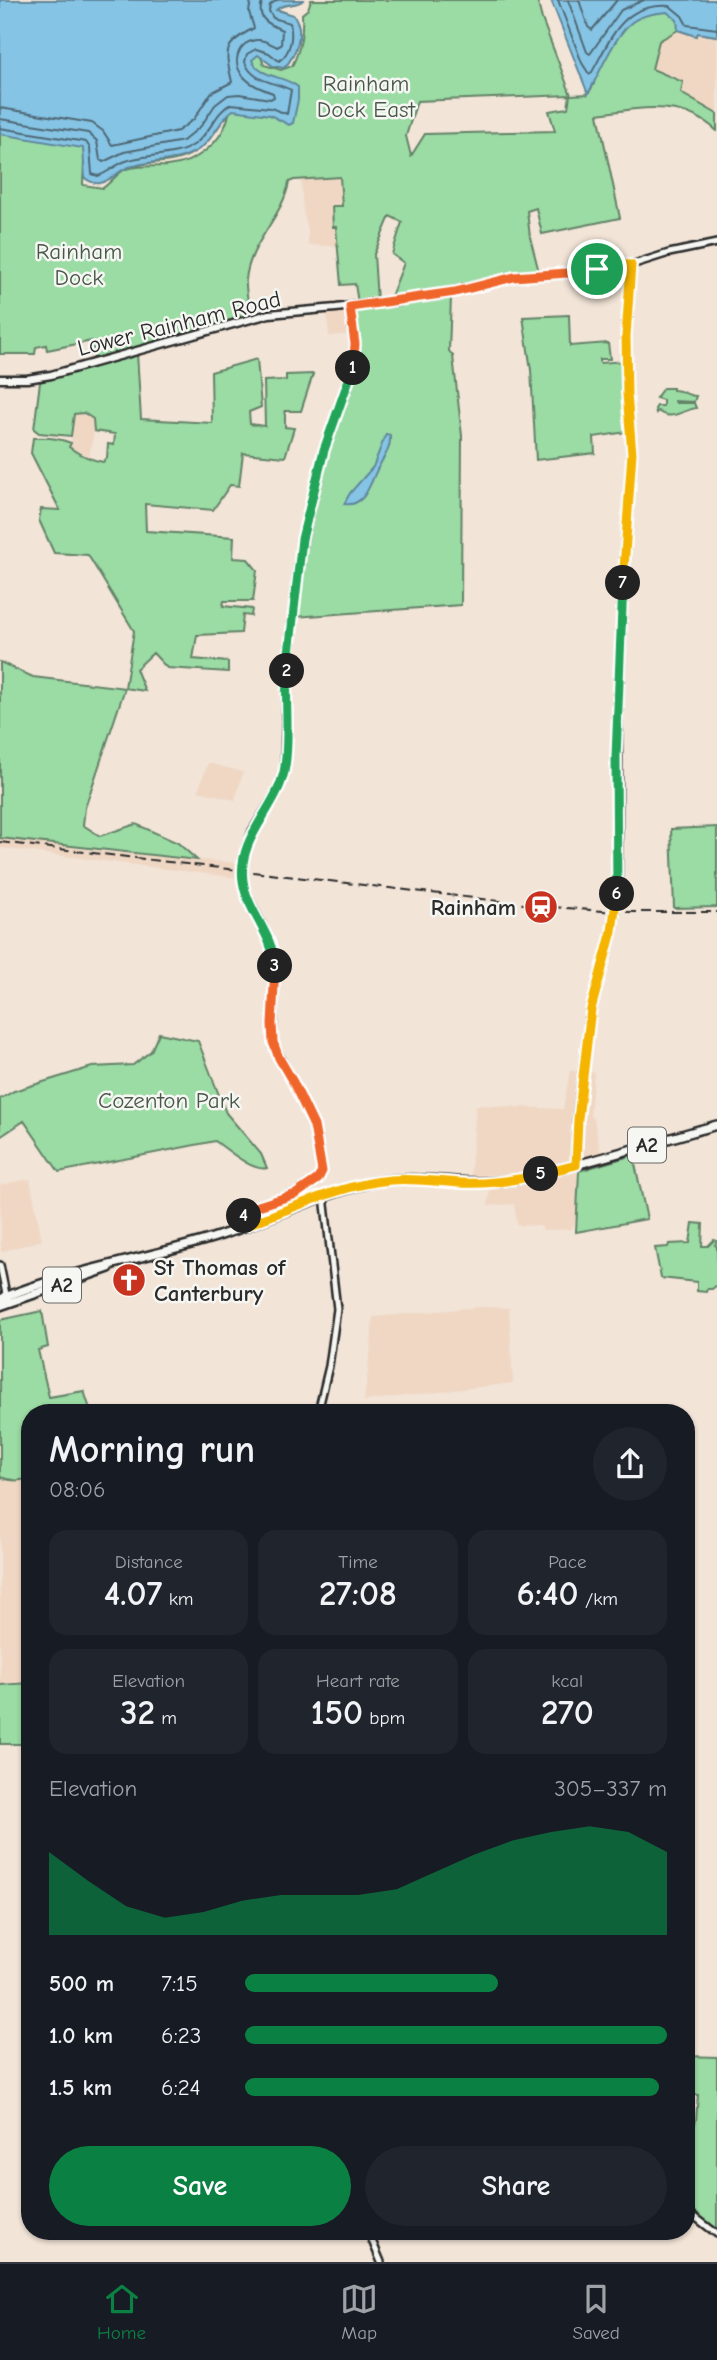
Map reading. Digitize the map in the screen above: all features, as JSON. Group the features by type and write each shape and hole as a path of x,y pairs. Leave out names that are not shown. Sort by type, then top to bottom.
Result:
{"main road":[{"name":"Lower Rainham Road","path":"0,379 27,379 51,374 269,314 350,307 455,292 514,277 580,272 614,264 631,265"},
{"path":"576,1165 578,1119 591,1009 612,931 618,888 618,690 632,453 626,336 631,265"},
{"name":"A2","path":"0,1306 5,1299 84,1270 208,1239 324,1196 388,1180 433,1179 460,1183 519,1180 717,1125"}],"street":[{"path":"631,265 669,253 717,243"},
{"path":"247,1225 244,1215 246,1210 296,1194 321,1176 320,1153 314,1126 273,1042 275,958 243,882 243,866 246,847 253,831 277,791 284,773 286,686 298,564 324,450 353,368 355,344 350,307"},
{"path":"320,1404 329,1366 337,1309 324,1196"},
{"path":"0,1265 5,1299"},
{"path":"695,2217 717,2234"},
{"path":"372,2240 381,2262"}],"shaded area":[{"path":"678,30 696,36 697,32 717,36 717,114 681,92 652,69 659,41"},
{"path":"340,177 342,206 332,207 337,246 308,245 301,180"},
{"path":"344,311 348,315 351,334 329,336 327,312"},
{"path":"74,414 87,415 93,419 94,431 89,456 68,447 71,443"},
{"path":"208,763 243,772 235,800 198,791"},
{"path":"0,838 108,852 239,863 239,878 0,848"},
{"path":"570,1071 594,1072 590,1115 594,1119 601,1156 577,1163 577,1215 572,1229 542,1230 541,1226 517,1225 514,1204 488,1206 490,1185 470,1182 476,1105 563,1109"},
{"path":"30,1179 42,1240 1,1252 0,1185"},
{"path":"481,1307 509,1308 513,1383 364,1401 373,1317"},
{"path":"0,1477 21,1480 21,1744 0,1744"}],"green space":[{"path":"0,0 136,42 303,0 276,9 293,15 299,28 296,49 284,68 273,66 261,57 264,65 281,70 292,66 295,59 301,40 302,14 308,9 311,0 537,0 571,95 588,94 594,84 565,29 717,0 717,36 698,33 696,36 678,30 659,41 652,69 683,82 681,93 717,114 717,131 690,114 675,110 645,108 598,114 620,218 542,234 536,208 527,211 539,272 517,273 390,299 404,263 392,254 402,222 390,216 374,254 377,301 358,303 355,284 341,285 332,206 342,206 340,177 294,180 289,182 286,195 248,267 246,284 250,313 207,329 94,359 92,341 47,350 46,345 36,347 35,354 0,354","holes":["570,95 568,108 549,111 555,131 425,134 411,156 406,136 417,101","229,114 221,134 207,150 188,161 167,166 129,168 103,188 83,185 84,162 85,178 102,182 129,167 186,157 206,143"]},
{"path":"451,298 449,351 453,356 462,436 461,605 295,617 312,501 322,464 353,378 356,310"},
{"path":"569,315 570,346 608,343 610,359 600,359 600,363 625,361 627,432 594,437 595,453 536,460 531,370 523,317"},
{"path":"137,353 141,419 212,423 211,372 257,359 261,407 249,412 250,424 265,426 264,381 286,380 286,375 313,374 301,411 285,411 285,427 294,428 285,457 243,453 239,486 230,485 213,510 145,504 146,531 234,537 233,558 248,559 257,570 253,601 224,601 223,606 252,609 251,616 243,615 241,633 197,635 193,659 228,662 228,672 167,668 153,653 136,669 145,691 125,688 134,631 88,555 54,553 39,520 41,509 60,510 31,453 33,438 52,438 71,443 69,447 77,452 103,462 107,458 108,444 114,445 115,434 94,431 93,419 84,413 74,414 71,436 39,433 34,429 40,382"},
{"path":"663,388 673,388 696,396 694,402 675,401 694,403 696,408 672,415 658,411 656,413 657,406 663,406 663,400 656,398"},
{"path":"0,662 33,677 125,688 85,808 83,825 100,836 136,824 178,843 197,860 0,838"},
{"path":"717,827 717,907 674,908 671,829"},
{"name":"Cozenton Park","path":"159,1033 198,1041 226,1113 261,1154 267,1168 248,1164 215,1141 59,1172 24,1121 0,1137 0,1099 14,1091 92,1067 133,1065 151,1051"},
{"path":"633,1155 647,1219 576,1232 579,1171"},
{"path":"693,1223 703,1224 702,1246 717,1241 717,1285 706,1292 697,1291 697,1282 661,1278 655,1248 690,1243"},
{"path":"42,1311 48,1347 38,1350 49,1397 84,1391 88,1404 21,1404 21,1480 0,1477 0,1320"},
{"path":"21,1684 21,1744 0,1744 0,1685"},
{"path":"695,2056 717,2057 717,2229 695,2213 695,2123 698,2095 695,2095"}],"water":[{"path":"0,0 303,0 276,10 293,15 299,28 296,49 284,68 273,66 258,55 252,60 260,70 298,87 293,123 289,125 270,115 233,110 207,143 194,152 176,159 129,167 104,182 92,182 85,178 83,148 0,134"},
{"path":"551,0 717,0 717,36 698,33 696,36 678,30 677,20 667,12 639,18 619,37 588,94"},
{"path":"386,434 390,435 389,448 367,492 358,501 344,504 373,467"}],"railway":[{"path":"0,842 541,906 615,912 717,912"}],"place":[{"name":"Rainham","path":"541,907"},
{"name":"St Thomas of Canterbury","path":"129,1280"}],"route":[{"path":"614,264 631,265 626,336 632,453 618,690 617,902 591,1009 578,1119 576,1165 519,1180 451,1183 433,1179 400,1179 376,1182 324,1196 247,1225 244,1215 246,1210 296,1194 318,1179 322,1171 314,1126 273,1042 275,958 248,897 243,882 243,866 246,847 253,831 277,791 284,773 286,686 298,564 324,450 353,368 355,344 350,307 466,290 514,277 597,269 614,264"}],"park label":[{"name":"Rainham Dock East","path":"366,96"},
{"name":"Rainham Dock","path":"79,264"}]}
